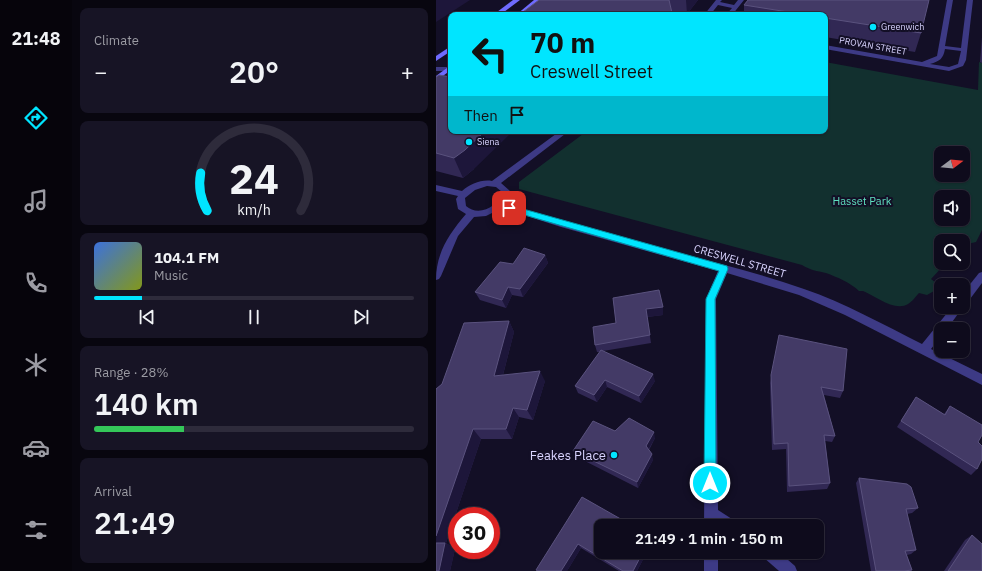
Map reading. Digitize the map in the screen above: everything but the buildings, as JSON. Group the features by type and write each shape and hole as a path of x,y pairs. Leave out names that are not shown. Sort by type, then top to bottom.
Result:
{"street":[{"path":"500,12 517,0"},
{"path":"523,12 538,0"},
{"path":"732,12 741,0"},
{"name":"PROVAN STREET","path":"919,63 937,60 940,57 950,0"},
{"name":"PROVAN STREET","path":"828,48 956,68 961,65 970,0"},
{"path":"710,12 718,2 736,7"},
{"path":"942,47 964,50"},
{"path":"436,59 448,50"},
{"path":"436,69 448,68"},
{"path":"437,77 448,70"},
{"path":"437,77 448,79"},
{"path":"494,184 561,134"},
{"path":"480,184 500,185 506,191 505,200 502,205 485,213 472,213 462,208 460,199 463,194 480,184"},
{"path":"436,188 463,194"},
{"name":"CRESWELL STREET","path":"502,205 561,224 784,286 817,298 982,380"},
{"path":"436,276 454,235 472,213"},
{"path":"711,519 711,299 724,269"},
{"path":"970,291 982,276"},
{"path":"924,350 952,314"},
{"path":"711,559 711,571"},
{"path":"776,559 790,571"}],"green space":[{"name":"Hasset Park","path":"979,62 982,63 982,230 976,242 970,243 970,234 934,234 934,270 939,270 931,279 934,281 934,291 927,295 919,293 909,303 903,306 891,305 863,291 859,291 852,285 839,278 802,265 519,189 519,182 583,134 828,134 828,63 978,90"}],"place":[{"name":"Greenwich","path":"873,27"},
{"name":"Siena","path":"469,142"},
{"name":"Feakes Place","path":"614,455"}],"route":[{"path":"509,208 724,269 711,296 710,483"}]}
